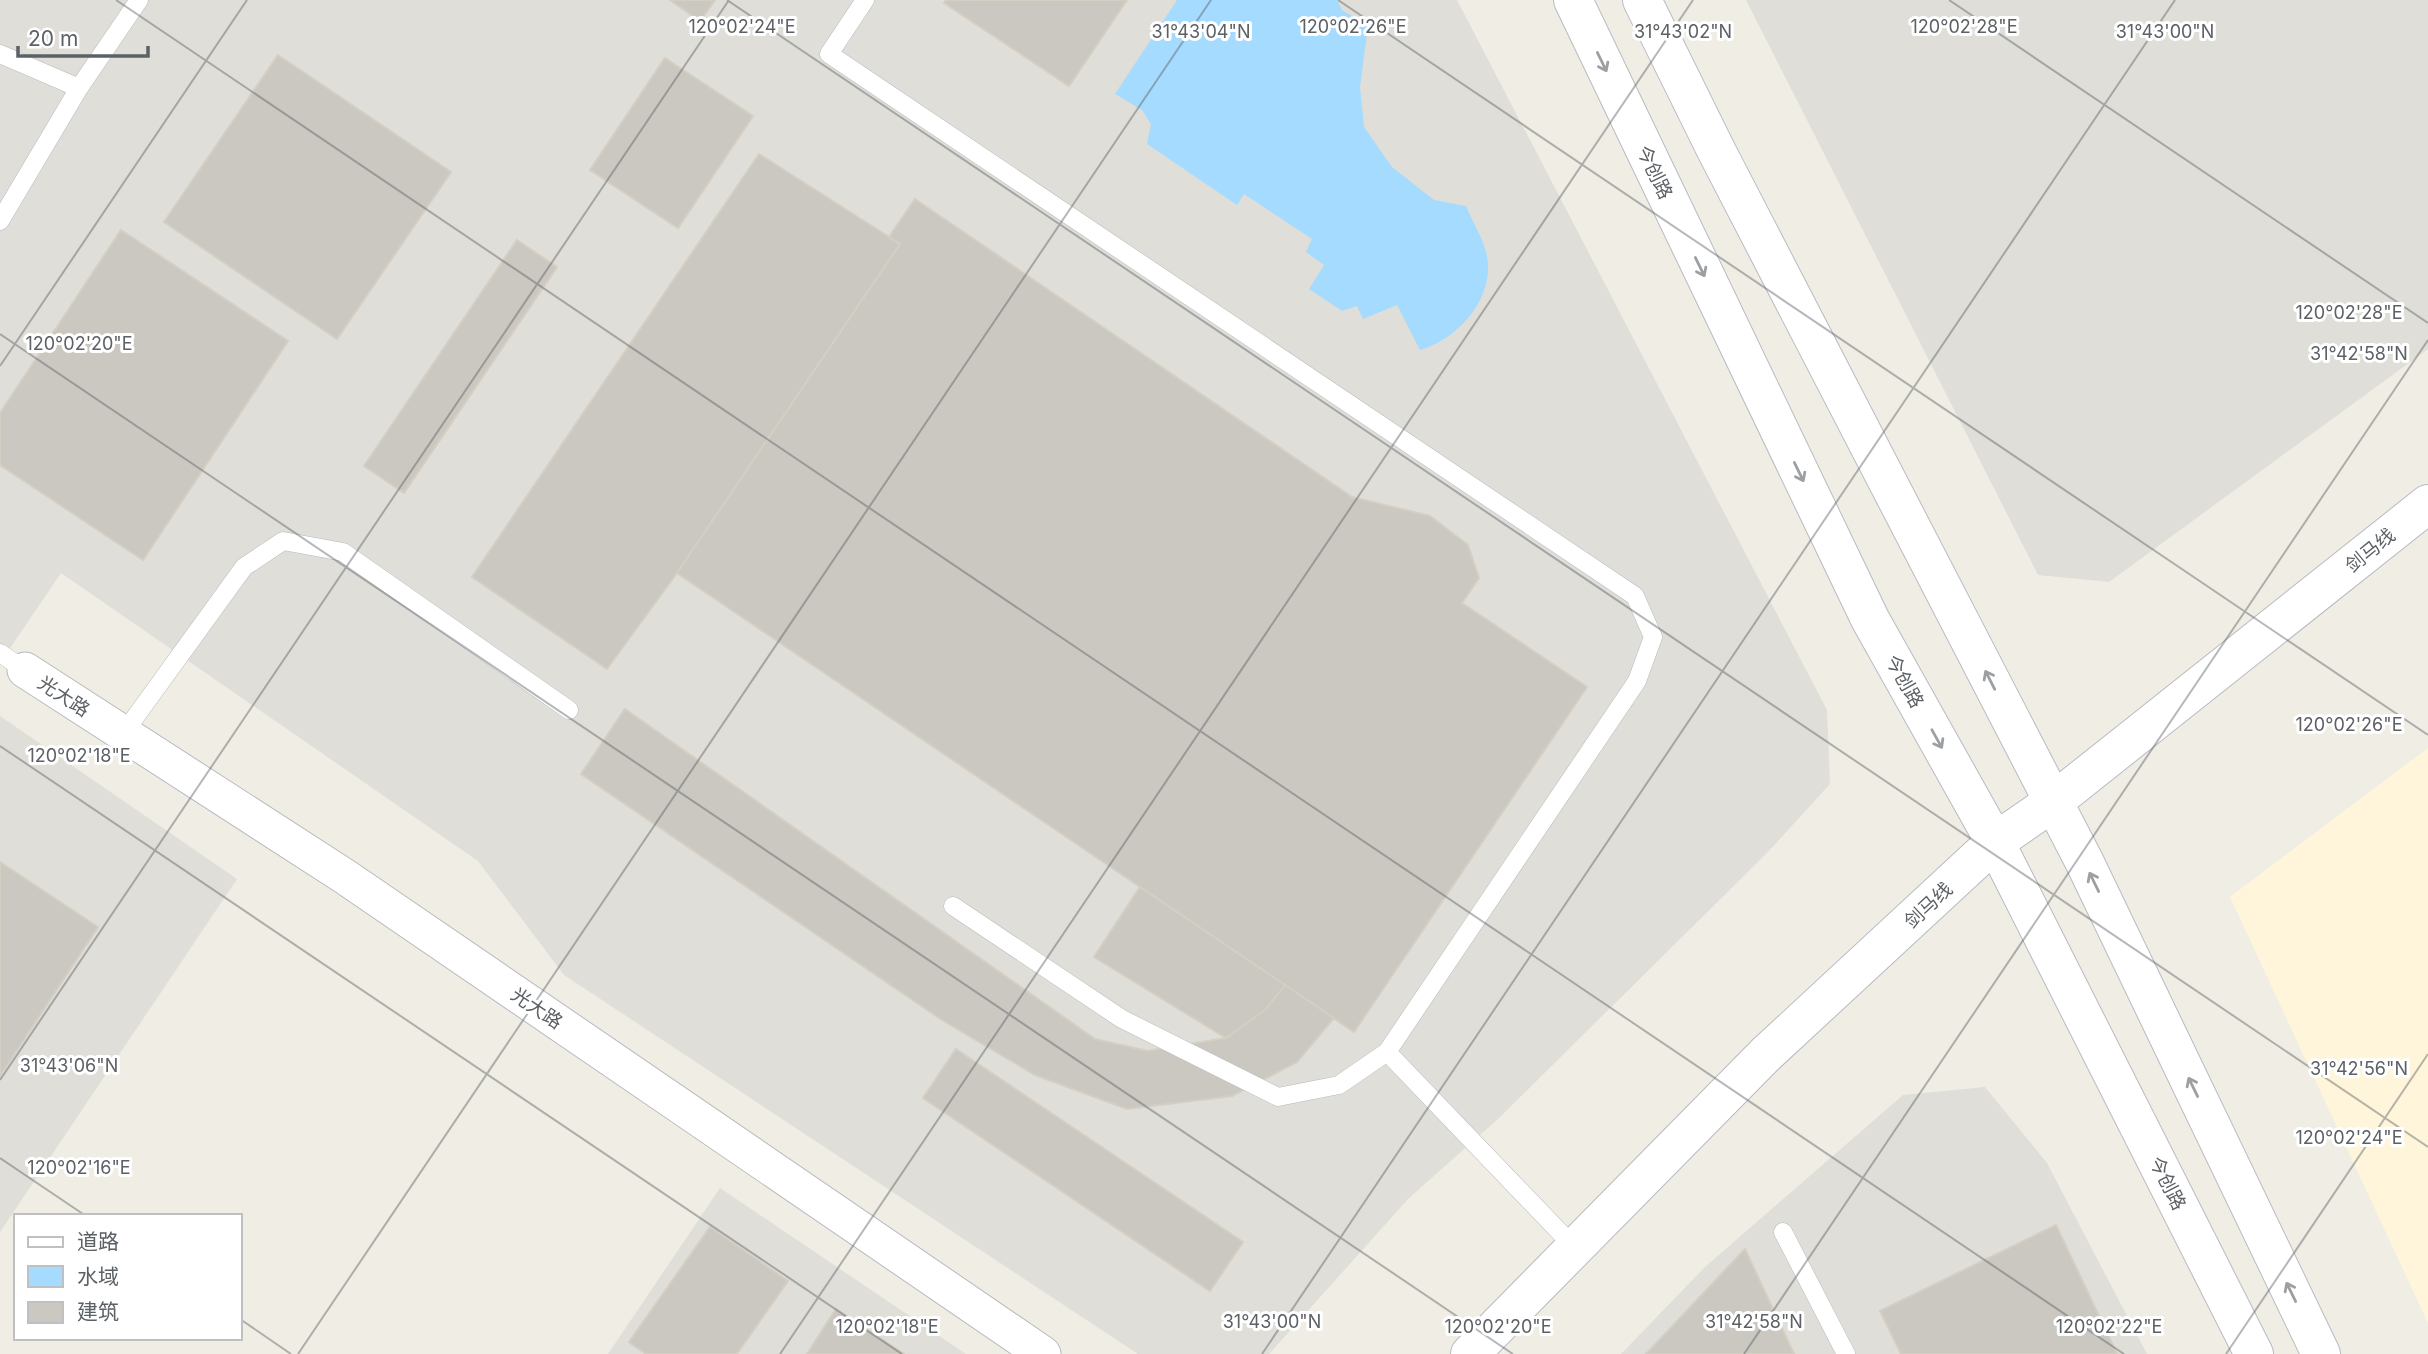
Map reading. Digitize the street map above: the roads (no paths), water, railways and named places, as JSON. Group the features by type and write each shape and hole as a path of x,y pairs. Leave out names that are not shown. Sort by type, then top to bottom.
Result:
{"main road":[{"name":"今创路","path":"1573,0 1870,619 1996,842 2255,1354"},
{"path":"1642,0 1716,150 2085,863 2321,1354"},
{"name":"剑马线","path":"1470,1354 1765,1055 1996,842 2053,802 2428,503"}],"street":[{"name":"光大路","path":"13,662 344,876 1043,1354"}],"lane":[{"path":"0,221 79,88 139,0"},
{"path":"865,0 829,54 1635,596 1653,636 1637,681 1387,1052 1339,1085 1278,1097 1122,1019 953,906"},
{"path":"0,54 79,88"},
{"path":"123,734 244,567 282,541 343,552 569,710"},
{"path":"1387,1052 1575,1248"},
{"path":"1783,1232 1846,1354"}],"water":[{"path":"1177,0 1337,0 1342,10 1368,26 1360,87 1364,127 1392,167 1434,200 1466,206 1487,256 1488,272 1479,301 1471,315 1448,337 1420,350 1397,305 1363,319 1357,306 1342,311 1309,289 1324,265 1306,252 1312,239 1244,194 1237,205 1147,144 1151,124 1142,110 1115,94"}]}
